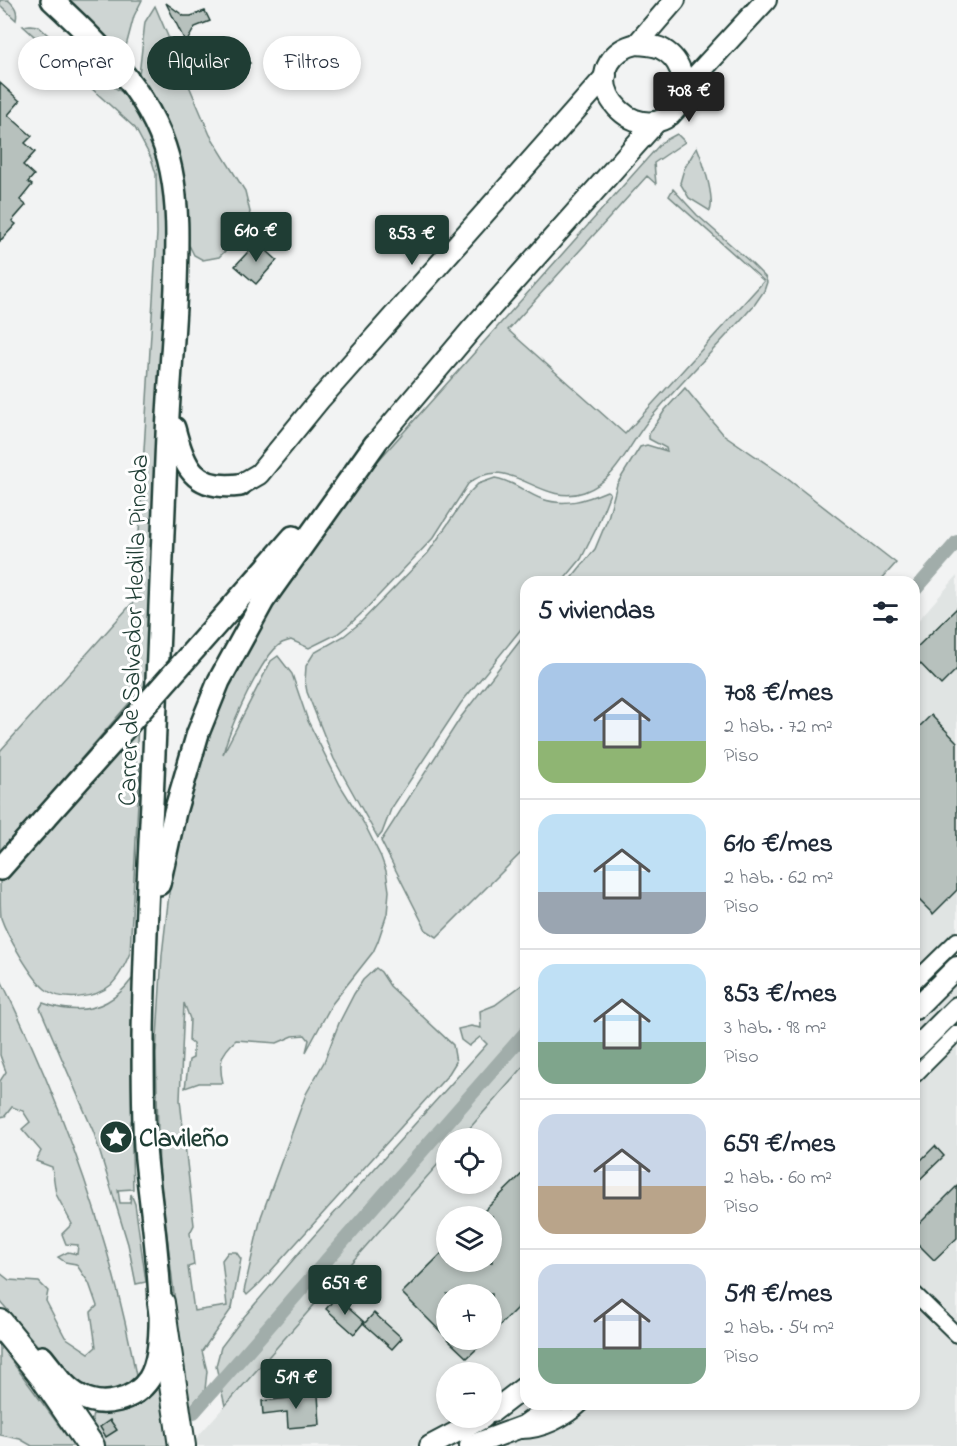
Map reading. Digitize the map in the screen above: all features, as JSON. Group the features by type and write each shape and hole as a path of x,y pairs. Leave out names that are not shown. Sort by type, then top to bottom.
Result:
{"highway":[{"path":"161,1303 182,1446"},
{"path":"0,1323 43,1376 92,1446"}],"main road":[{"name":"Carrer de Salvador Hedilla Pineda","path":"0,1309 69,1389 91,1401 110,1402 132,1395 142,1388 157,1361 161,1303 145,1146 143,1037 168,408 177,265 175,197 169,160 154,121 132,82 52,0"},
{"path":"168,408 180,453 191,472 205,483 214,486 240,485"},
{"path":"0,869 375,444"},
{"path":"145,971 160,874 175,812 198,733 219,681 263,601 375,444"}],"street":[{"path":"637,44 675,0"},
{"path":"684,89 678,65 660,48 637,44 625,46 614,54 608,64 605,88 619,110 628,118 642,122 656,122 666,118 675,111 684,89 766,0"},
{"path":"240,485 259,474 321,398 606,76"},
{"path":"375,444 471,330 656,122"},
{"path":"920,976 957,940"},
{"path":"920,1004 957,967"},
{"path":"920,1044 957,1007"},
{"path":"920,1070 957,1033"},
{"path":"920,1299 957,1335"},
{"path":"502,1404 520,1390"},
{"path":"476,1444 513,1431 548,1410"},
{"path":"513,1431 542,1428 566,1417 575,1410"},
{"path":"430,1446 463,1428"}],"shaded area":[{"path":"0,0 8,0 12,4 16,11 16,20 0,5"},
{"path":"70,0 142,0 134,16 129,36 101,36 68,4"},
{"path":"155,6 168,36 147,36 147,89 139,75 145,22"},
{"path":"23,26 38,26 49,36 34,36"},
{"path":"93,90 119,90 138,111 159,153 164,174 168,227 149,680 0,853 0,751 135,600 157,233 156,174 151,158 135,128"},
{"path":"148,90 191,90 210,135 245,191 250,212 246,230 219,257 203,260 194,255 187,241 186,200 181,164 168,126"},
{"path":"677,134 685,142 654,163 656,184 647,176 508,330 625,434 764,281 669,196 673,189 697,215 765,277 767,282 764,291 755,304 653,415 607,478 584,492 568,495 553,493 511,476 497,473 483,475 468,484 434,537 349,625 337,634 309,648 291,640 282,643 274,650 256,677 232,728 223,754 271,661 278,656 292,674 308,721 340,785 365,825 381,857 389,891 387,914 373,952 332,1004 306,1052 309,1040 305,1035 293,1036 277,1043 236,1040 227,1049 222,1059 223,1083 199,1083 185,1088 189,1060 193,1058 193,1044 189,1041 190,1019 184,1003 180,1100 194,1225 190,1233 194,1265 188,1267 194,1311 227,1306 222,1260 228,1252 236,1252 241,1259 232,1308 202,1351 207,1371 205,1390 188,1409 159,1170 156,1054 162,955 170,885 180,830 208,727 263,615 369,471 662,142"},
{"path":"697,147 710,189 710,211 689,198 680,183 684,169"},
{"path":"685,388 723,434 780,473 896,563 884,576 573,576 595,549 608,518 617,484 640,447 647,445 667,451 666,448 649,439 649,434 665,410"},
{"path":"495,478 542,499 559,502 575,501 607,491 610,493 581,559 567,576 520,576 520,630 461,703 391,809 378,838 334,759 307,692 306,666 314,653 344,636 360,623 428,553 469,493 478,484"},
{"path":"957,576 957,1446 192,1446 192,1443 436,1166 436,1194 502,1194 502,1128 470,1128 520,1071 520,1410 920,1410 920,618"},
{"path":"520,641 520,854 437,937 426,930 381,841 461,717"},
{"path":"138,722 136,764 140,764 130,953 117,978 105,989 88,996 60,996 40,984 9,935 1,918 0,881"},
{"path":"376,968 390,986 453,1045 456,1062 448,1075 247,1295 244,1291 261,1217 306,1094 324,1062 339,1023 354,994 363,980"},
{"path":"0,978 23,1026 64,1125 83,1175 114,1277 137,1381 108,1395 83,1390 47,1357 0,1301 0,1273 9,1280 39,1282 48,1291 46,1301 65,1337 89,1353 96,1347 91,1312 97,1306 89,1283 76,1264 65,1262 58,1257 68,1252 77,1254 78,1245 66,1244 62,1234 72,1224 56,1194 52,1167 36,1161 41,1151 22,1129 30,1122 23,1111 12,1107 5,1116 0,1117 0,1081 6,1072 0,1055"},
{"path":"132,979 136,980 136,1113 131,1121 133,1189 118,1190 120,1203 130,1203 131,1194 135,1204 146,1282 136,1284 128,1244 94,1133 40,1008 43,1003 68,1009 92,1008 113,998"},
{"path":"520,986 520,1071 470,1128 436,1128 436,1166 225,1406 216,1366 221,1347 311,1239 487,1044 480,1037 469,1046 461,1040 458,1029 471,1026 481,1028 480,1011 495,1005"},
{"path":"0,1345 74,1446 32,1446 20,1439 0,1435"},
{"path":"161,1375 169,1446 101,1446 92,1427 93,1414"}],"building":[{"path":"166,3 184,16 205,11 210,21 195,27 190,36 182,36"},
{"path":"0,83 20,101 8,115 32,136 25,143 35,152 23,165 34,175 28,182 32,185 20,200 26,205 12,221 16,224 0,241"},
{"path":"257,242 277,260 256,284 235,266"},
{"path":"957,608 957,669 941,685 920,663 920,644"},
{"path":"931,715 957,742 957,890 933,914 920,901 920,726"},
{"path":"935,1146 944,1156 920,1179 920,1161"},
{"path":"520,1176 520,1305 502,1323 502,1284 436,1284 436,1327 402,1293 436,1259 436,1272 502,1272 502,1206 489,1206"},
{"path":"957,1186 957,1238 934,1260 920,1246 920,1223"},
{"path":"336,1297 364,1322 354,1334 326,1309"},
{"path":"374,1313 402,1338 392,1349 364,1324"},
{"path":"459,1350 475,1350 467,1358"},
{"path":"318,1395 320,1425 288,1428 287,1412 263,1415 262,1401"},
{"path":"110,1420 117,1430 106,1437 100,1427"}],"waterway":[{"path":"920,584 957,542"},
{"path":"194,1412 520,1039"}],"place":[{"name":"Clavileño","path":"116,1137"}]}
